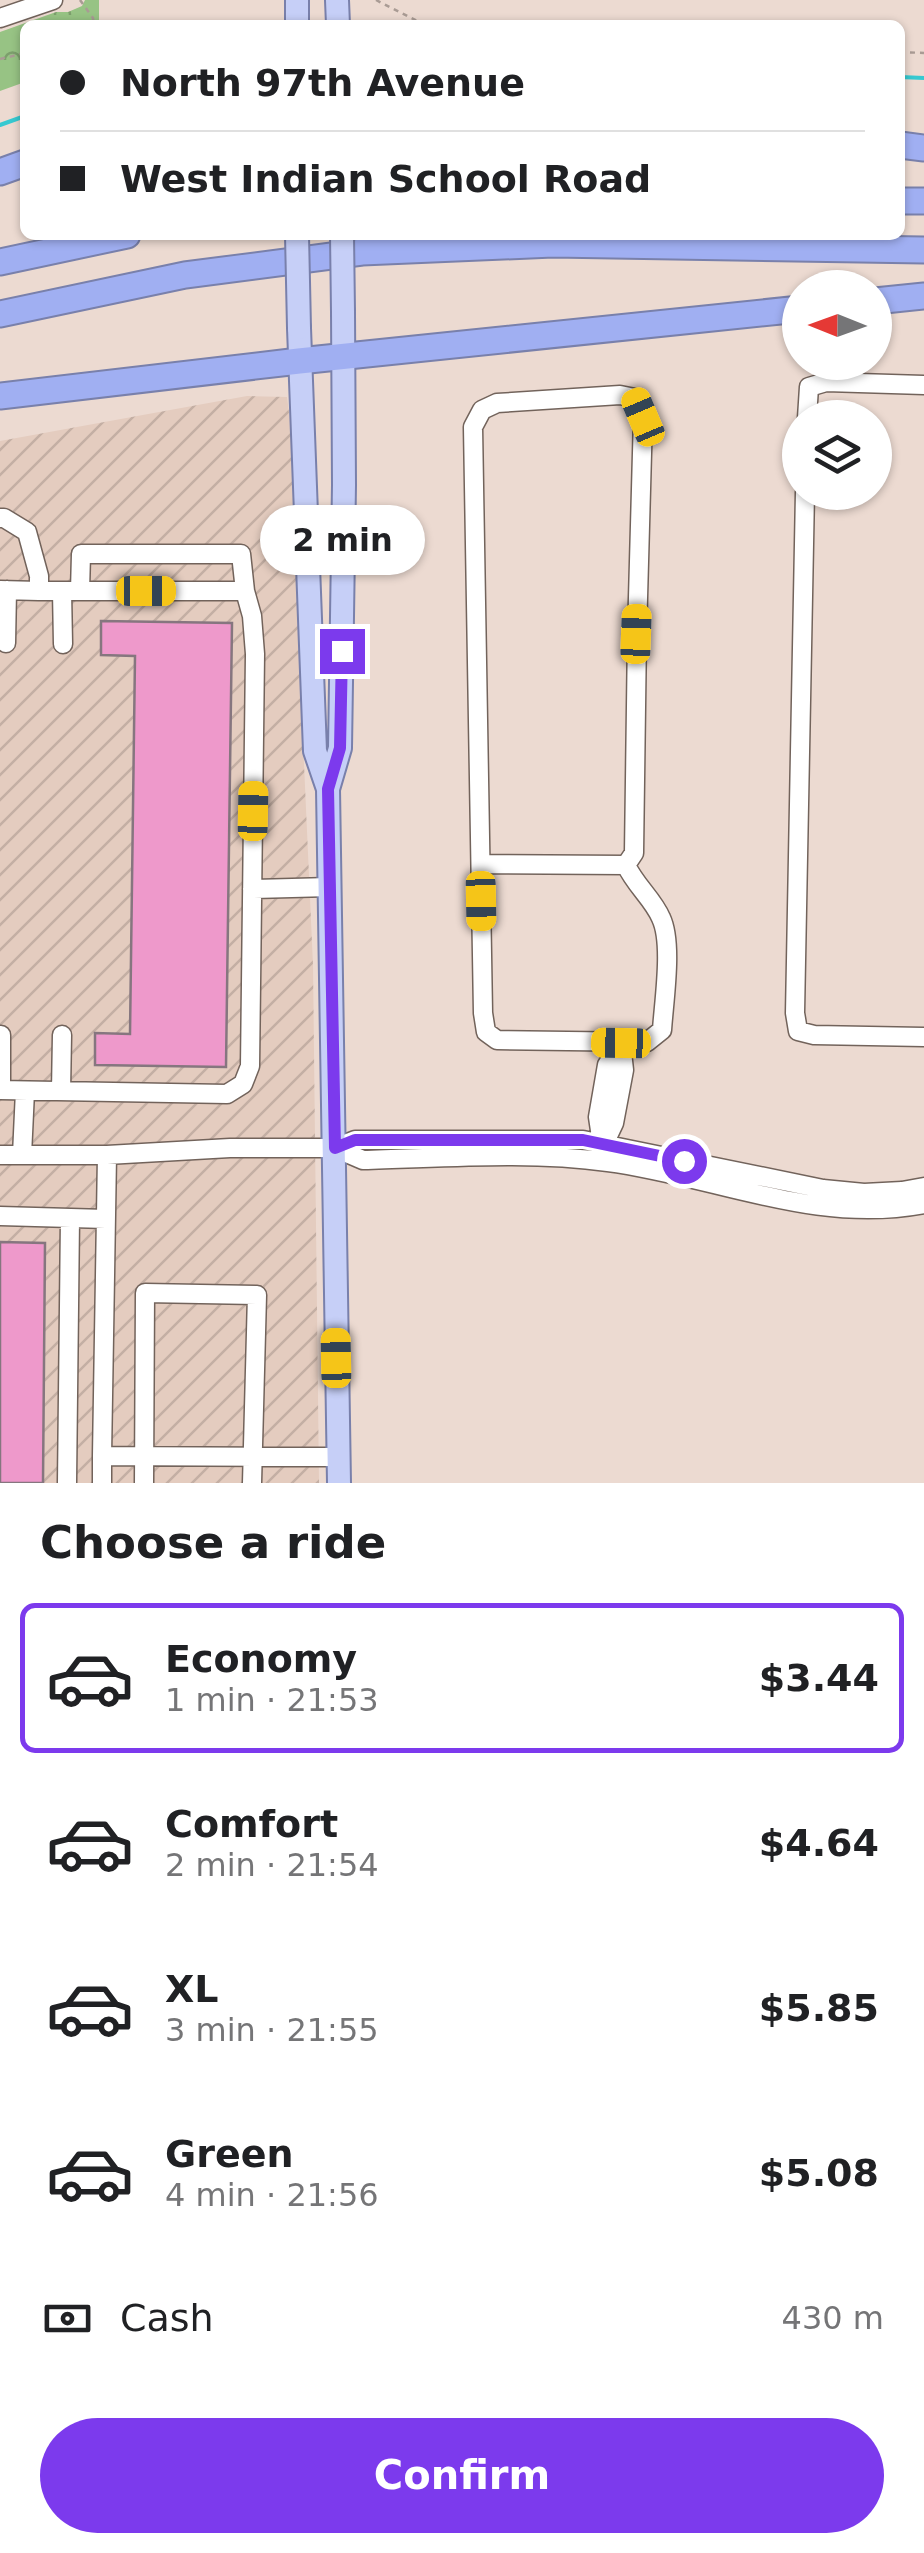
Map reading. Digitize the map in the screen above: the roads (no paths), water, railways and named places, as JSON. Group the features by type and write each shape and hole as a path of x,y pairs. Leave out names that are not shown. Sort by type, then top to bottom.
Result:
{"highway":[{"path":"0,262 103,240"},
{"path":"0,314 185,275 375,252 553,244 924,250"},
{"path":"892,299 924,296"},
{"path":"0,396 782,311"}],"main road":[{"path":"297,240 316,751 328,789 339,1483"},
{"path":"328,789 340,748 342,240"}],"street":[{"path":"0,18 53,0"},
{"path":"808,400 809,387 826,382 924,386"},
{"path":"620,395 635,398 643,417 634,853 626,865 659,912 667,932 662,1030 647,1042 621,1043 498,1040 486,1032 482,1012 474,427 482,410 497,404 620,395"},
{"path":"805,510 795,1013 798,1031 924,1037"},
{"path":"0,518 27,532 39,591"},
{"path":"1,1035 1,1090 227,1094 244,1084 250,1066 255,654 241,554 81,554 63,644"},
{"path":"6,643 4,590 245,590"},
{"path":"480,864 626,865"},
{"path":"252,889 330,887"},
{"path":"60,1091 62,1035"},
{"path":"600,1152 614,1123 624,1070 621,1043"},
{"path":"22,1156 25,1090"},
{"path":"0,1156 335,1148 355,1140 548,1139 600,1152 794,1184 893,1210 924,1204"},
{"path":"102,1483 107,1156"},
{"path":"862,1201 924,1186"},
{"path":"0,1216 106,1218"},
{"path":"67,1483 70,1218"},
{"path":"144,1483 145,1293 257,1295 252,1483"},
{"path":"102,1456 338,1457"}],"waterway":[{"path":"905,77 924,78"},
{"path":"0,125 20,118"}]}
